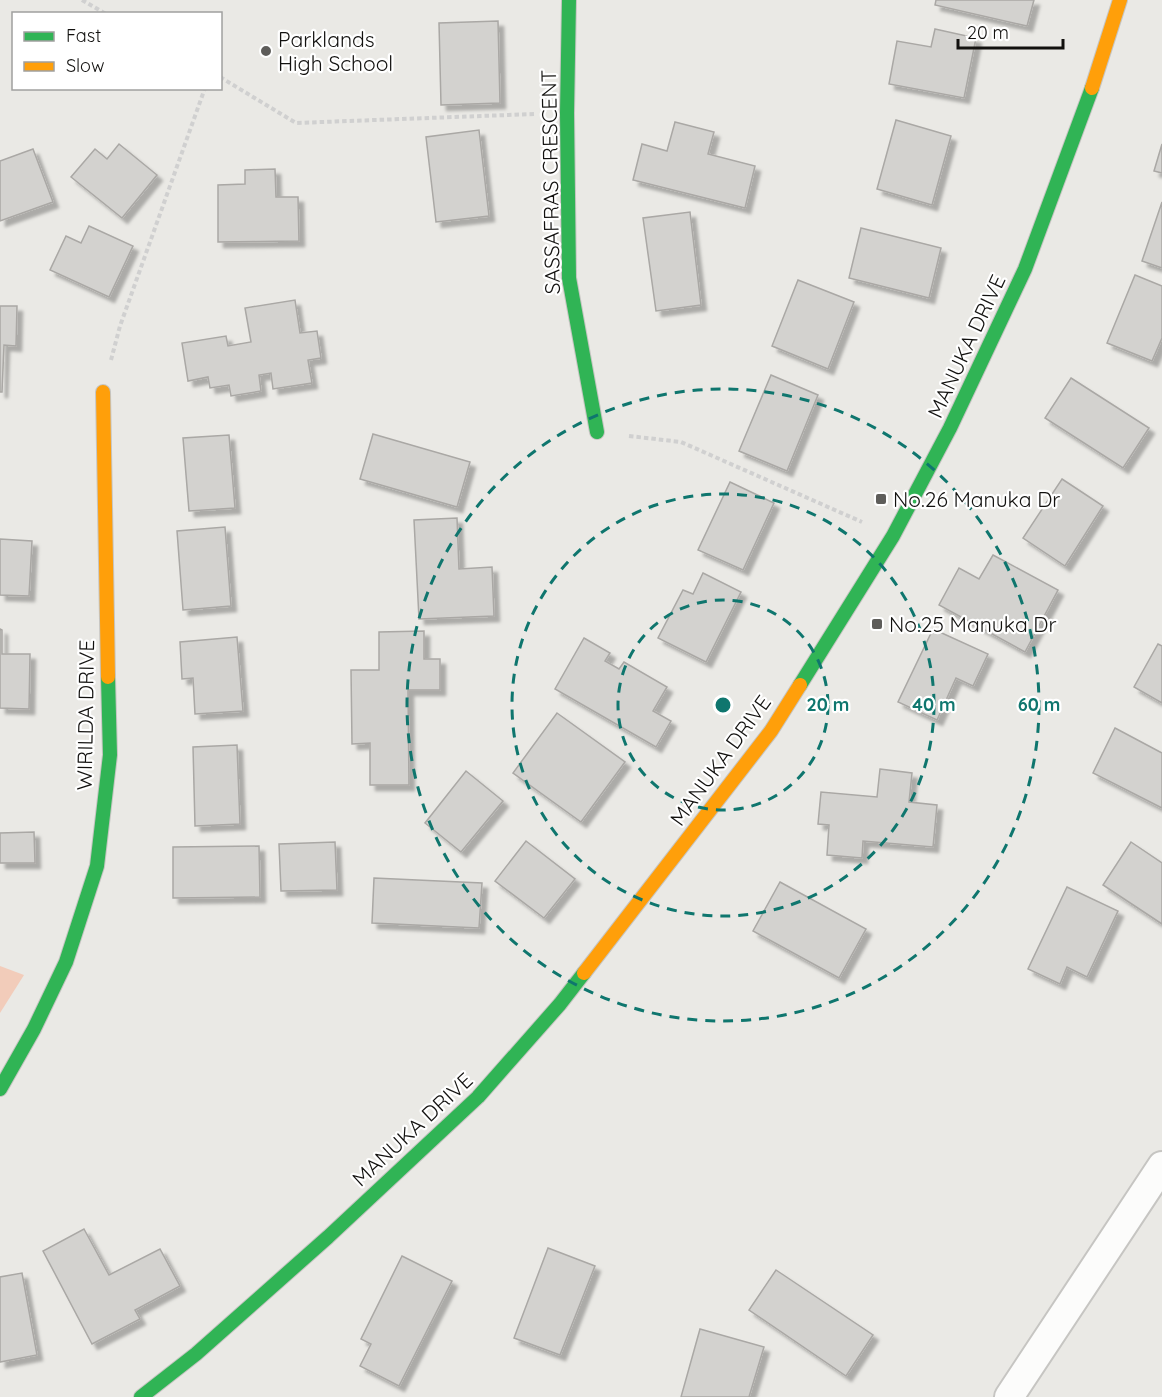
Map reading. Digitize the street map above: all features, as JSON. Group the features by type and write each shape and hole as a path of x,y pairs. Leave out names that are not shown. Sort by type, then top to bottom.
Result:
{"street":[{"name":"SASSAFRAS CRESCENT","path":"569,0 567,113 569,278 597,432"},
{"name":"MANUKA DRIVE","path":"141,1397 196,1354 328,1237 486,1089 560,1004 771,731 893,536 950,428 1026,269 1096,77 1120,0"},
{"name":"WIRILDA DRIVE","path":"0,1089 34,1029 66,962 97,866 110,755 103,392"},
{"path":"1009,1397 1162,1167"}],"path":[{"path":"82,0 103,12"},
{"path":"222,78 296,123 567,113"},
{"path":"103,392 120,326 204,90"},
{"path":"597,432 681,442 893,536"}],"shaded area":[{"path":"0,966 24,975 0,1013"}],"building":[{"path":"936,0 1034,0 1027,26 935,5"},
{"path":"498,21 500,103 441,105 439,23"},
{"path":"935,29 976,38 964,98 889,84 897,41 931,47"},
{"path":"896,120 951,136 932,205 877,189"},
{"path":"675,122 714,132 708,154 755,166 745,208 633,180 642,144 667,151"},
{"path":"479,130 489,216 436,222 426,137"},
{"path":"119,144 157,175 122,218 71,177 95,149 107,159"},
{"path":"1162,144 1162,173 1154,171"},
{"path":"33,149 53,202 0,221 0,161"},
{"path":"275,169 276,197 298,197 299,241 218,242 218,185 245,184 245,170"},
{"path":"1162,202 1162,268 1142,261"},
{"path":"690,212 701,305 656,311 643,218"},
{"path":"89,226 133,246 109,297 50,270 66,236 81,243"},
{"path":"861,228 941,248 929,298 849,278"},
{"path":"1135,275 1162,286 1162,338 1152,361 1107,343"},
{"path":"798,280 854,302 828,369 772,346"},
{"path":"295,300 300,333 317,331 321,358 308,360 312,383 273,389 271,373 259,375 261,391 231,396 229,385 210,388 208,377 188,381 182,343 226,336 228,346 251,342 245,308"},
{"path":"0,306 17,306 16,346 4,345 2,392 0,392"},
{"path":"771,375 818,395 787,471 739,451"},
{"path":"1071,378 1149,428 1123,468 1045,418"},
{"path":"373,434 470,462 457,507 360,479"},
{"path":"229,435 235,508 189,511 183,438"},
{"path":"1062,479 1103,506 1065,566 1023,538"},
{"path":"730,482 774,503 743,570 698,550"},
{"path":"457,518 459,569 492,567 494,616 419,619 414,520"},
{"path":"225,527 231,606 183,610 177,531"},
{"path":"0,539 32,541 29,596 0,595"},
{"path":"993,555 1058,590 1025,652 939,605 959,568 979,579"},
{"path":"703,573 741,592 706,662 658,638 683,590 693,594"},
{"path":"0,629 2,630 2,654 30,654 29,709 0,708"},
{"path":"933,629 988,654 973,686 956,678 937,720 898,702"},
{"path":"424,631 424,659 440,659 440,690 408,690 409,785 370,785 370,743 352,744 351,670 379,670 379,632"},
{"path":"237,637 243,711 195,714 193,678 182,679 180,642"},
{"path":"584,638 610,653 605,661 619,669 624,662 667,687 653,711 671,721 656,747 555,689"},
{"path":"1158,644 1162,646 1162,703 1134,687"},
{"path":"557,713 625,762 581,822 513,773"},
{"path":"1115,728 1162,753 1162,808 1093,773"},
{"path":"237,745 240,824 195,826 193,747"},
{"path":"880,769 912,773 909,802 937,805 933,847 863,841 862,858 827,855 829,825 818,824 821,792 877,797"},
{"path":"466,771 503,801 461,852 425,823"},
{"path":"34,832 35,863 0,863 0,833"},
{"path":"526,841 575,879 544,918 495,881"},
{"path":"335,842 337,890 281,891 279,844"},
{"path":"1131,842 1162,863 1162,924 1103,885"},
{"path":"259,846 260,897 173,898 173,847"},
{"path":"374,878 482,883 479,928 372,923"},
{"path":"780,882 866,929 839,978 753,931"},
{"path":"1067,887 1118,911 1087,977 1067,967 1060,984 1028,969"},
{"path":"84,1229 109,1275 160,1249 180,1286 135,1310 140,1319 92,1344 43,1251"},
{"path":"548,1248 595,1266 560,1355 514,1338"},
{"path":"402,1256 452,1281 399,1386 360,1366 371,1344 361,1339"},
{"path":"776,1270 873,1335 846,1376 749,1310"},
{"path":"22,1273 37,1355 0,1362 0,1277"},
{"path":"700,1329 764,1347 749,1397 681,1397"}],"traffic: fast":[{"path":"569,0 567,113 569,278 597,432"},
{"path":"800,685 893,536 950,428 1025,269 1092,88"},
{"path":"0,1089 34,1029 66,962 97,866 110,755 108,677"},
{"path":"141,1397 196,1354 328,1237 478,1097 560,1004 584,973"}],"traffic: slow":[{"path":"1092,88 1120,0"},
{"path":"103,392 108,677"},
{"path":"584,973 771,731 800,685"}],"place":[{"name":"Parklands High School","path":"266,51"},
{"name":"No.26 Manuka Dr","path":"881,499"},
{"name":"No.25 Manuka Dr","path":"877,624"}]}
